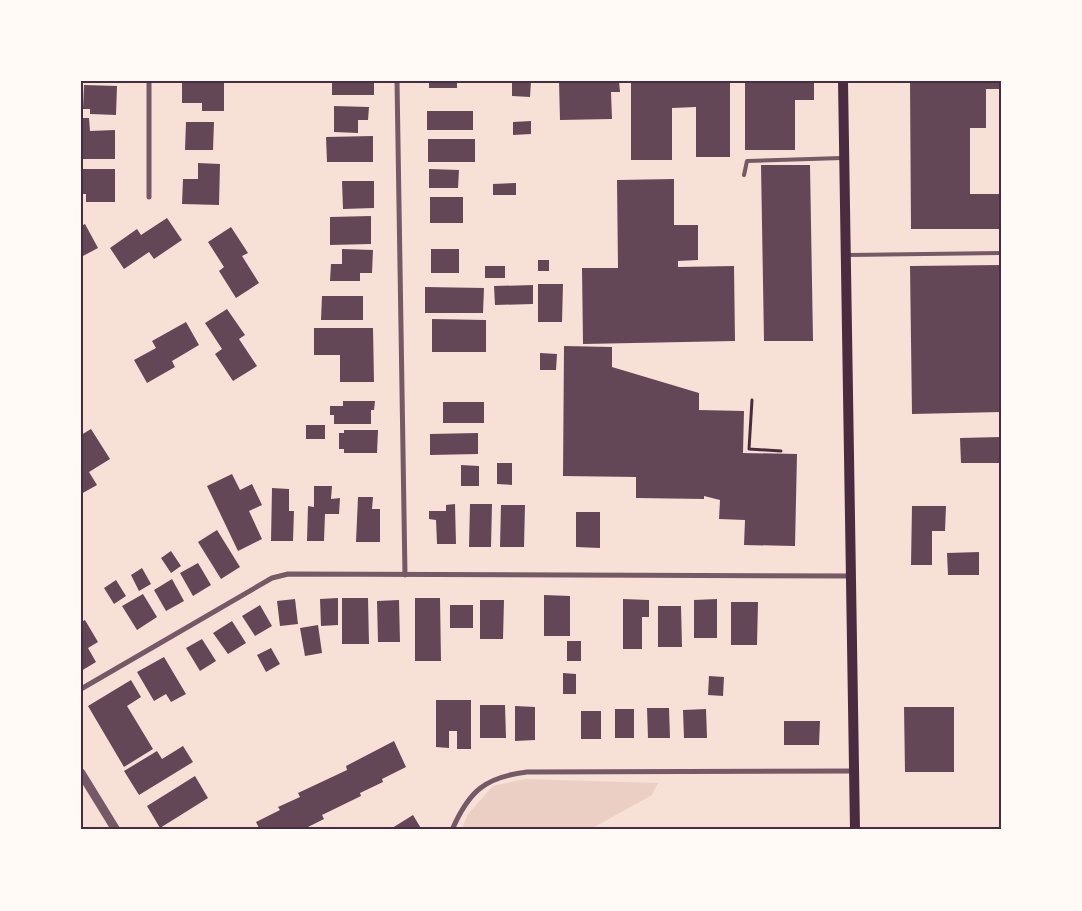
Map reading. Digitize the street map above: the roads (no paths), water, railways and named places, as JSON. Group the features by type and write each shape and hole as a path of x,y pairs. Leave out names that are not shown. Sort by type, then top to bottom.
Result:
{"main road":[{"path":"844,81 855,830"}],"street":[{"path":"149,81 149,197"},
{"path":"397,81 405,574"},
{"path":"81,689 272,578 288,574 852,576"},
{"path":"452,830 472,794 489,781 508,774 527,772 855,771"},
{"path":"81,773 116,830"}],"lane":[{"path":"744,174 747,161 845,158"},
{"path":"846,255 1001,253"}]}
